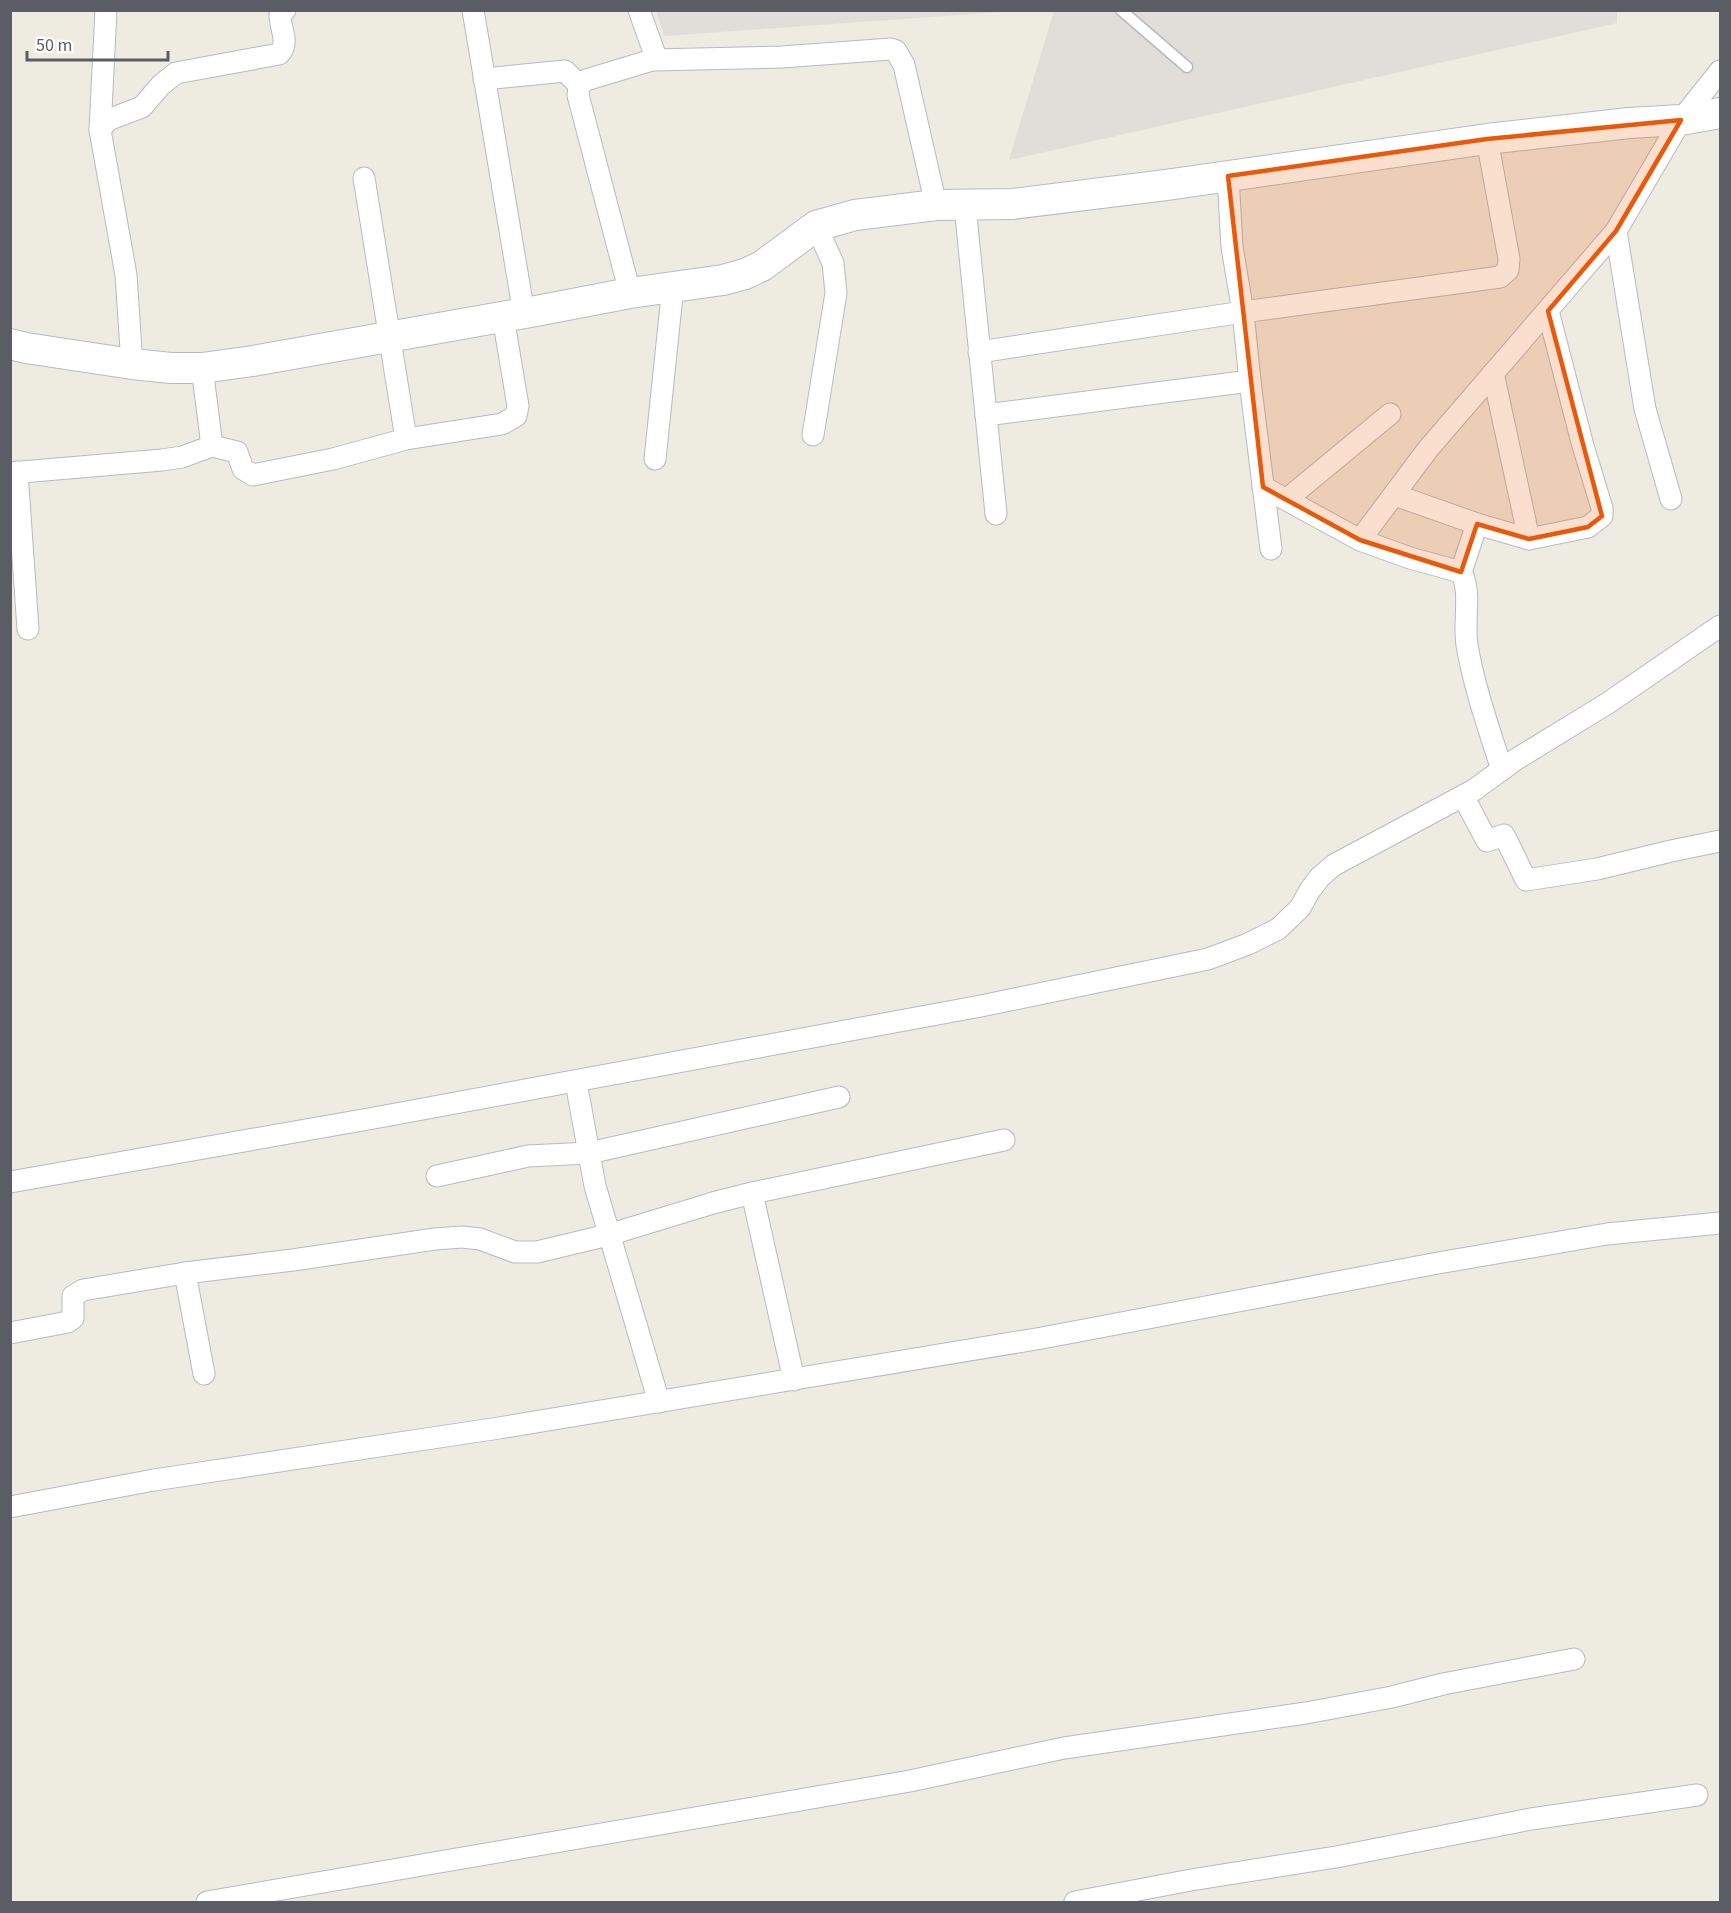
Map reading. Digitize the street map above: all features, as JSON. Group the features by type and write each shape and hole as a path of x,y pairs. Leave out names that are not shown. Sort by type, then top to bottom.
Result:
{"street":[{"path":"105,10 100,130 126,275 132,364"},
{"path":"100,130 108,120 142,107 176,72 279,54 284,49 285,43 280,15 285,10"},
{"path":"27,629 14,472 162,460 182,457 212,446 237,452 243,469 253,475 333,459 434,433 502,424 516,416 518,406 513,316 484,79 473,10"},
{"path":"639,10 654,52 652,60"},
{"path":"630,292 580,110 579,85 586,80 652,60 782,57 891,49 897,51 904,65 951,205 979,352 996,514"},
{"path":"484,79 565,71 579,85"},
{"path":"1360,540 1428,449 1616,231 1681,120 1720,71"},
{"path":"10,344 132,364 202,368 513,316 630,292 723,280 762,266 816,226 855,215 951,205 1012,204 1486,139 1629,123 1681,120 1720,113"},
{"path":"979,352 1243,312 1500,277 1508,270 1509,259 1486,139"},
{"path":"1228,176 1232,247 1243,312 1270,549"},
{"path":"364,178 406,439"},
{"path":"813,435 836,293 832,263 816,226"},
{"path":"1616,231 1645,409 1671,498"},
{"path":"655,459 673,286"},
{"path":"1395,495 1477,524 1529,539 1588,527 1602,516 1602,508 1582,446 1548,311"},
{"path":"202,368 212,446"},
{"path":"1493,373 1529,539"},
{"path":"986,415 1250,381"},
{"path":"1287,499 1390,414"},
{"path":"1263,487 1360,540 1410,558 1461,572"},
{"path":"1477,524 1461,572 1465,580 1465,633 1469,656 1502,770"},
{"path":"10,1182 576,1082 751,1047 981,1006 1208,959 1248,944 1278,929 1300,908 1315,883 1334,865 1463,796 1608,703 1720,626"},
{"path":"1463,796 1487,841 1504,835 1526,880 1596,869 1720,842"},
{"path":"576,1082 595,1186 659,1402"},
{"path":"437,1176 528,1156 589,1153 839,1097"},
{"path":"10,1333 68,1322 74,1314 73,1296 83,1290 184,1273 435,1239 462,1237 480,1239 515,1252 537,1252 608,1235 752,1193 1004,1140"},
{"path":"752,1193 794,1380"},
{"path":"10,1507 154,1480 357,1451 1042,1338 1403,1269 1607,1234 1720,1223"},
{"path":"184,1273 204,1374"},
{"path":"207,1902 910,1781 1064,1748 1306,1713 1575,1659"},
{"path":"1075,1902 1191,1880 1336,1857 1531,1818 1697,1796"}],"lane":[{"path":"1121,10 1186,67"}],"highlighted area":[{"path":"1681,120 1616,231 1548,311 1602,516 1588,527 1529,539 1477,524 1461,572 1360,540 1263,487 1228,176 1487,139"}],"shaded area":[{"path":"656,10 1015,10 1015,11 664,36"},
{"path":"1054,11 1617,11 1617,23 1009,160"}]}
